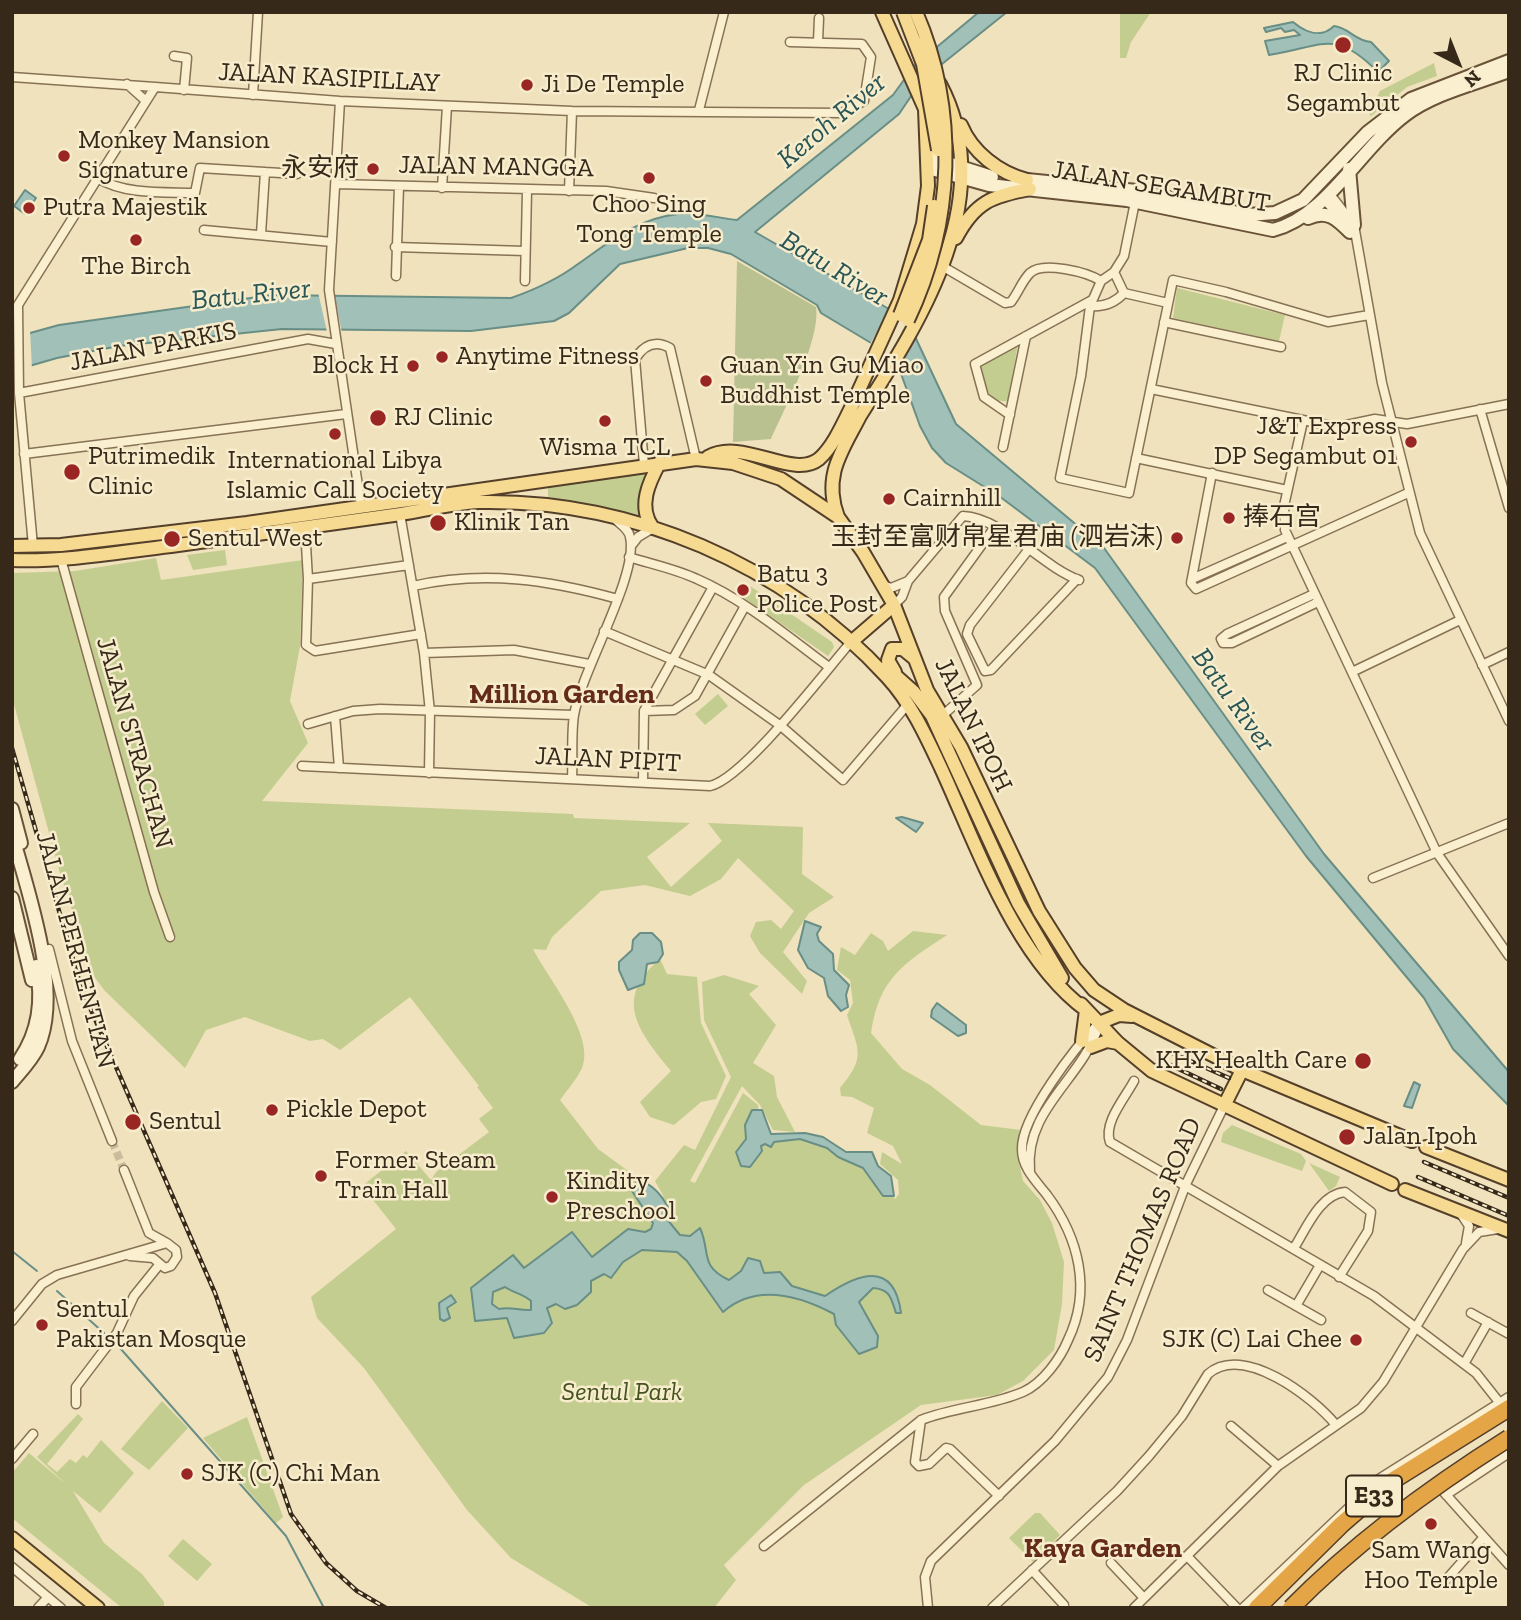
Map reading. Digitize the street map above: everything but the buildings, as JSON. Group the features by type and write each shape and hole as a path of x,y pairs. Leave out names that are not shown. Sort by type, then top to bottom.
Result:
{"highway":[{"name":"E33","path":"1257,1608 1342,1524 1392,1481 1504,1405"},
{"name":"E33","path":"1293,1608 1363,1543 1418,1499 1509,1441"}],"main road":[{"path":"854,401 900,300 923,224 928,162 926,118 921,101 882,12"},
{"path":"897,12 975,147 999,170 1028,184"},
{"path":"700,459 714,454 740,452 799,466 812,463 827,450 900,315 929,240 937,192 938,146 931,98 920,52 903,12"},
{"path":"838,517 832,501 832,473 925,283 938,240 945,192 943,106 926,37 916,12"},
{"name":"JALAN SEGAMBUT","path":"1028,184 1137,191 1257,215 1293,208 1368,132 1401,106 1426,92 1509,61"},
{"name":"JALAN SEGAMBUT","path":"928,162 961,172 1135,202 1273,230 1294,224 1326,195 1393,124 1417,107 1509,71"},
{"path":"947,98 958,132 961,172 958,209 947,264"},
{"path":"1218,209 1250,220 1269,221 1294,214 1326,195 1333,174 1401,106"},
{"path":"1349,169 1352,231"},
{"path":"858,419 919,315 973,211 1001,194 1028,184"},
{"path":"1294,224 1326,214 1352,231"},
{"path":"12,546 247,523 660,462 700,459 750,467 781,480 838,517"},
{"path":"653,528 647,521 645,506 649,483 660,462"},
{"path":"532,505 541,500 543,492 537,482"},
{"path":"361,506 374,513 470,502 532,505 609,516 703,544 741,562 803,602 888,677 908,704 1008,911 1049,974 1086,1010 1087,1044 1107,1041 1118,1043"},
{"path":"12,560 61,559 305,528 470,502"},
{"name":"JALAN IPOH","path":"838,517 894,606 927,690 961,747 1039,911 1076,968 1094,990 1242,1070 1412,1141"},
{"path":"873,623 880,612 883,585"},
{"path":"850,642 894,606"},
{"name":"JALAN IPOH","path":"850,642 899,678 932,716 1028,922 1058,972 1086,1010 1118,1043 1152,1071 1392,1184"},
{"path":"899,678 890,664 889,652 897,648 903,649 916,660"},
{"name":"JALAN PERHENTIAN","path":"12,809 45,952"},
{"path":"12,834 45,952 39,1004 29,1046 12,1069"},
{"path":"12,867 48,1005 45,1028 37,1049 12,1082"},
{"name":"JALAN PERHENTIAN","path":"12,898 15,921 39,1004"},
{"path":"1094,990 1101,1009 1099,1023 1119,1015 1140,1017"},
{"path":"1224,1106 1242,1070"},
{"path":"1426,1147 1509,1180"},
{"path":"1405,1190 1506,1230"},
{"path":"12,1538 95,1606"}],"street":[{"path":"253,94 258,12"},
{"path":"699,110 724,12"},
{"path":"818,42 819,18"},
{"name":"JALAN KASIPILLAY","path":"12,77 340,101 572,111 842,113 864,101 870,53 859,43 790,42"},
{"path":"174,56 187,58 184,90"},
{"path":"127,84 146,101"},
{"path":"33,546 19,389 15,305 155,87"},
{"path":"340,101 329,290 361,506"},
{"path":"442,188 447,106"},
{"path":"569,191 572,111"},
{"path":"97,178 113,187 132,190 195,193 200,168 298,174"},
{"path":"261,234 265,172"},
{"name":"JALAN MANGGA","path":"337,184 527,191 617,191 654,198"},
{"path":"396,276 399,187"},
{"path":"525,281 527,191"},
{"path":"1326,195 1352,231 1360,259 1392,423 1420,533 1509,721"},
{"path":"1135,202 1124,256 1114,272 1101,281 1091,303 1081,376 1060,478 1129,494 1173,280 1226,292 1328,322 1369,315"},
{"path":"204,230 332,242"},
{"path":"395,247 525,251"},
{"path":"947,264 1005,303 1011,302 1028,276 1037,269 1071,270 1101,281"},
{"path":"1114,272 1124,293"},
{"path":"12,295 25,292"},
{"path":"1124,293 1168,303"},
{"path":"1091,303 1100,307 1118,299 1124,293"},
{"path":"1010,415 984,397 975,364 1091,303"},
{"path":"1164,321 1281,347"},
{"path":"1003,447 1026,336"},
{"name":"JALAN PARKIS","path":"19,389 308,339 336,344"},
{"path":"644,465 635,359 643,348 659,344 670,348 700,459"},
{"path":"1151,389 1338,427 1375,419 1407,424 1509,404"},
{"path":"1480,409 1509,508"},
{"path":"24,454 346,414"},
{"path":"1303,421 1287,490 1284,514 1287,537 1437,853 1509,956"},
{"path":"1136,458 1287,490"},
{"path":"1212,473 1192,579 1196,589 1408,493"},
{"path":"400,514 424,653 430,712 429,773"},
{"path":"572,779 574,715 589,664 618,599 631,546 629,533 609,516"},
{"path":"894,606 902,597 908,581 959,518 972,516 994,528 1029,549 1079,580 991,670 985,671 967,634 970,625 1029,549"},
{"path":"305,528 308,579 306,645 315,651 421,634"},
{"path":"631,546 638,537 653,528"},
{"path":"943,715 976,685 945,611 944,597 994,528"},
{"path":"1192,579 1287,537"},
{"path":"629,557 696,578 713,587 745,606 829,667"},
{"name":"JALAN STRACHAN","path":"61,559 154,892 170,937"},
{"path":"308,579 409,565"},
{"path":"413,586 484,576 557,583 618,599"},
{"path":"883,585 891,588 908,581"},
{"path":"643,782 644,711 713,587"},
{"path":"1316,598 1232,643 1223,643 1221,639 1227,634 1316,598"},
{"path":"644,711 674,710 695,696 745,606"},
{"path":"1352,672 1460,620"},
{"path":"604,631 709,675 781,726 843,780 908,704"},
{"name":"JALAN PIPIT","path":"302,766 717,785 781,726 850,642"},
{"path":"424,653 514,650 589,664"},
{"path":"1482,665 1509,652"},
{"path":"309,724 353,711 380,709 574,715"},
{"path":"335,716 339,768"},
{"path":"1373,878 1509,823"},
{"name":"JALAN PERHENTIAN","path":"45,952 72,1041 112,1142"},
{"path":"765,1546 921,1420 943,1411 997,1402 1024,1391 1049,1371 1070,1337 1082,1288 1076,1251 1065,1222 1022,1159 1036,1110 1087,1044 1099,1023"},
{"path":"1134,1081 1110,1123 1107,1136 1110,1142 1374,1296 1481,1378 1504,1405"},
{"name":"SAINT THOMAS ROAD","path":"928,1608 926,1571 931,1561 1055,1441 1108,1377 1127,1340 1186,1184 1224,1106"},
{"path":"124,1170 149,1233 176,1250 177,1257 171,1266 160,1266 153,1258 130,1256"},
{"path":"1294,1248 1320,1207 1332,1195 1345,1192 1363,1203 1371,1212 1368,1231 1339,1277"},
{"path":"1458,1211 1469,1226 1463,1249"},
{"path":"1134,1608 1278,1466 1361,1408 1383,1382 1463,1249 1479,1232 1506,1230"},
{"path":"12,1321 48,1279 167,1243"},
{"path":"1296,1306 1320,1265"},
{"path":"75,1404 76,1387 117,1334 134,1296 160,1266"},
{"path":"1268,1290 1321,1320"},
{"path":"1472,1313 1509,1334"},
{"path":"1464,1364 1488,1322"},
{"path":"992,1608 1149,1456 1182,1416 1208,1374 1216,1368 1238,1364 1256,1368 1303,1396 1336,1425"},
{"path":"1243,1608 1379,1479 1504,1405 1509,1397"},
{"path":"921,1420 915,1462 919,1466 929,1464 946,1448 950,1449 999,1496"},
{"path":"1231,1426 1278,1466"},
{"path":"12,1459 33,1434"},
{"path":"1443,1492 1509,1441"},
{"path":"1293,1608 1364,1534 1389,1515 1443,1492 1509,1453"},
{"path":"1443,1492 1509,1565"},
{"path":"1446,1580 1484,1538"},
{"path":"1187,1556 1237,1608"},
{"path":"1111,1563 1144,1598"},
{"path":"12,1567 61,1608"},
{"path":"1032,1570 1064,1605"},
{"path":"38,1608 48,1597"}],"green space":[{"path":"1120,12 1151,12 1131,42 1126,58 1120,58"},
{"path":"1434,63 1437,76 1407,87 1371,116 1369,114 1380,91"},
{"path":"737,261 816,307 816,321 808,355 771,439 733,442"},
{"path":"1177,288 1285,315 1279,341 1173,318"},
{"path":"1018,343 1008,401 1001,401 992,396 979,369 981,363"},
{"path":"647,473 640,506 641,518 548,497 548,487"},
{"path":"225,550 227,565 193,570 187,555"},
{"name":"Sentul Park","path":"156,558 161,580 303,560 300,646 290,701 308,743 262,801 573,814 574,818 690,823 647,857 671,887 722,841 708,823 803,827 802,874 834,897 809,913 783,952 807,981 802,994 760,953 750,936 756,922 771,920 781,929 794,911 738,858 721,879 690,896 645,885 601,891 552,937 546,950 533,949 568,1007 582,1040 582,1068 560,1100 598,1149 664,1197 655,1181 684,1145 695,1150 731,1077 704,1020 702,982 724,975 759,986 749,994 776,1025 753,1063 774,1076 777,1097 795,1132 773,1130 760,1105 742,1086 690,1181 695,1183 743,1093 758,1105 761,1139 806,1138 865,1164 895,1199 899,1194 898,1180 880,1164 882,1152 902,1164 893,1146 867,1133 874,1108 852,1097 841,1096 840,1088 854,1069 858,1053 847,1015 853,1003 850,980 837,970 841,947 855,955 871,933 883,941 888,951 913,931 947,935 906,964 887,985 875,1014 871,1033 902,1069 930,1085 981,1125 1021,1130 1017,1153 1023,1181 1040,1200 1052,1223 1064,1262 1062,1304 1054,1350 1023,1381 997,1395 921,1405 804,1485 724,1565 736,1580 714,1608 593,1608 511,1558 467,1510 364,1368 317,1318 311,1297 396,1229 362,1186 406,1151 431,1180 436,1172 489,1132 479,1119 493,1108 477,1087 479,1086 410,997 340,1050 323,1039 310,1041 245,1017 206,1030 185,1068 105,991 93,975 60,873 12,697 12,573 75,571"},
{"path":"750,586 832,642 834,647 828,656 744,598"},
{"path":"718,694 728,706 705,725 695,714"},
{"path":"660,959 667,974 697,977 701,1023 726,1076 716,1099 701,1102 674,1125 650,1117 640,1102 671,1071 641,1029 634,1002 637,988 645,974"},
{"path":"1232,1125 1301,1154 1306,1161 1302,1171 1221,1142 1223,1133"},
{"path":"1309,1163 1340,1177 1336,1186 1329,1191"},
{"path":"162,1401 188,1428 149,1470 121,1449"},
{"path":"78,1414 83,1419 47,1464 57,1472 70,1459 76,1463 83,1455 87,1458 101,1440 134,1473 100,1513 73,1491 104,1543 142,1574 164,1602 164,1608 122,1608 12,1518 12,1473 29,1453 67,1485 37,1457"},
{"path":"247,1417 283,1517 276,1523 203,1438"},
{"path":"1035,1513 1040,1513 1060,1535 1033,1562 1009,1538"},
{"path":"183,1539 212,1564 197,1581 168,1556"}],"water":[{"path":"979,12 1007,12 922,80 899,114 755,232 889,309 911,328 956,424 1104,548 1324,854 1509,1072 1509,1106 1453,1049 1424,998 1306,856 1095,568 999,496 946,463 932,448 920,426 900,371 871,343 821,313 817,305 731,254 708,248 688,248 620,264 569,313 554,321 471,331 282,329 119,346 57,358 12,371 12,338 59,325 272,295 511,298 554,279 625,232 649,221 678,214 700,214 737,220 893,95 914,66"},
{"path":"1293,22 1313,33 1339,27 1371,42 1389,61 1378,72 1350,49 1327,44 1269,55 1265,41 1300,35 1294,30 1285,32 1281,28 1266,32 1264,28"},
{"path":"25,190 36,198 25,214 14,206"},
{"path":"896,818 923,823 916,832"},
{"path":"805,921 821,927 817,934 819,941 833,954 834,970 849,985 846,995 848,1007 841,1011 828,996 824,978 808,968 798,950"},
{"path":"640,933 652,933 661,942 663,954 658,962 647,964 644,984 628,990 619,970 619,962 632,950 633,940"},
{"path":"937,1003 966,1025 966,1033 958,1036 931,1017"},
{"path":"1414,1082 1420,1085 1412,1108 1404,1106"},
{"path":"752,1110 762,1110 771,1134 805,1133 823,1137 846,1152 872,1152 878,1166 891,1176 894,1196 883,1196 863,1168 838,1157 827,1148 800,1139 774,1142 771,1147 765,1144 761,1146 762,1151 750,1167 741,1166 736,1152 746,1139 745,1125"},
{"path":"639,1180 653,1188 670,1210 666,1218 680,1235 690,1236 700,1228 710,1264 729,1280 741,1271 748,1258 760,1261 764,1273 780,1272 792,1286 825,1296 849,1282 872,1276 891,1284 901,1313 896,1313 886,1292 873,1288 859,1302 878,1336 877,1347 859,1354 836,1325 834,1314 807,1302 778,1295 749,1298 723,1312 687,1261 677,1252 642,1250 623,1262 611,1278 604,1274 591,1281 591,1292 577,1305 565,1309 556,1304 547,1308 552,1323 544,1333 514,1338 507,1318 475,1321 471,1288 513,1255 524,1268 572,1232 592,1257 628,1229 645,1232 651,1229 653,1223 630,1188","holes":["505,1287 531,1301 531,1310 499,1309 492,1304 493,1292"]},
{"path":"451,1295 456,1302 447,1308 450,1318 444,1321 440,1319 439,1303"}],"pier":[{"path":"318,292 334,293 342,333 327,332"},
{"path":"891,306 917,331 896,371 869,346"},
{"path":"30,330 32,369 12,375 12,334"}],"waterway":[{"path":"12,1251 37,1271"},
{"path":"57,1291 104,1333"},
{"path":"120,1348 286,1536 324,1608"}],"tunnel":[{"path":"112,1141 124,1170"}],"railway":[{"path":"12,748 81,987 215,1293 291,1514 326,1563 357,1591 386,1608"},
{"path":"1170,1052 1229,1078"},
{"path":"1166,1063 1221,1089"},
{"path":"1424,1162 1509,1198"},
{"path":"1418,1177 1509,1216"}],"place":[{"name":"RJ Clinic Segambut","path":"1343,45"},
{"name":"Ji De Temple","path":"527,85"},
{"name":"Monkey Mansion Signature","path":"64,156"},
{"name":"永安府","path":"373,169"},
{"name":"Choo Sing Tong Temple","path":"649,178"},
{"name":"Putra Majestik","path":"29,208"},
{"name":"The Birch","path":"136,240"},
{"name":"Anytime Fitness","path":"442,357"},
{"name":"Block H","path":"413,366"},
{"name":"Guan Yin Gu Miao Buddhist Temple","path":"706,381"},
{"name":"RJ Clinic","path":"378,418"},
{"name":"Wisma TCL","path":"605,421"},
{"name":"International Libya Islamic Call Society","path":"335,434"},
{"name":"J&T Express DP Segambut 01","path":"1411,442"},
{"name":"Putrimedik Clinic","path":"72,472"},
{"name":"Cairnhill","path":"889,499"},
{"name":"捧石宫","path":"1229,518"},
{"name":"Klinik Tan","path":"438,523"},
{"name":"玉封至富财帛星君庙 (泗岩沫)","path":"1177,538"},
{"name":"Sentul West","path":"172,539"},
{"name":"Batu 3 Police Post","path":"743,590"},
{"name":"KHY Health Care","path":"1363,1061"},
{"name":"Pickle Depot","path":"272,1110"},
{"name":"Sentul","path":"133,1122"},
{"name":"Jalan Ipoh","path":"1347,1137"},
{"name":"Former Steam Train Hall","path":"321,1176"},
{"name":"Kindity Preschool","path":"552,1197"},
{"name":"Sentul Pakistan Mosque","path":"42,1325"},
{"name":"SJK (C) Lai Chee","path":"1356,1340"},
{"name":"SJK (C) Chi Man","path":"187,1474"},
{"name":"Sam Wang Hoo Temple","path":"1431,1524"}],"district":[{"name":"Million Garden","path":"562,695"},
{"name":"Kaya Garden","path":"1103,1549"}],"water label":[{"name":"Keroh River","path":"832,121"},
{"name":"Batu River","path":"834,269"},
{"name":"Batu River","path":"251,295"},
{"name":"Batu River","path":"1233,700"}]}
